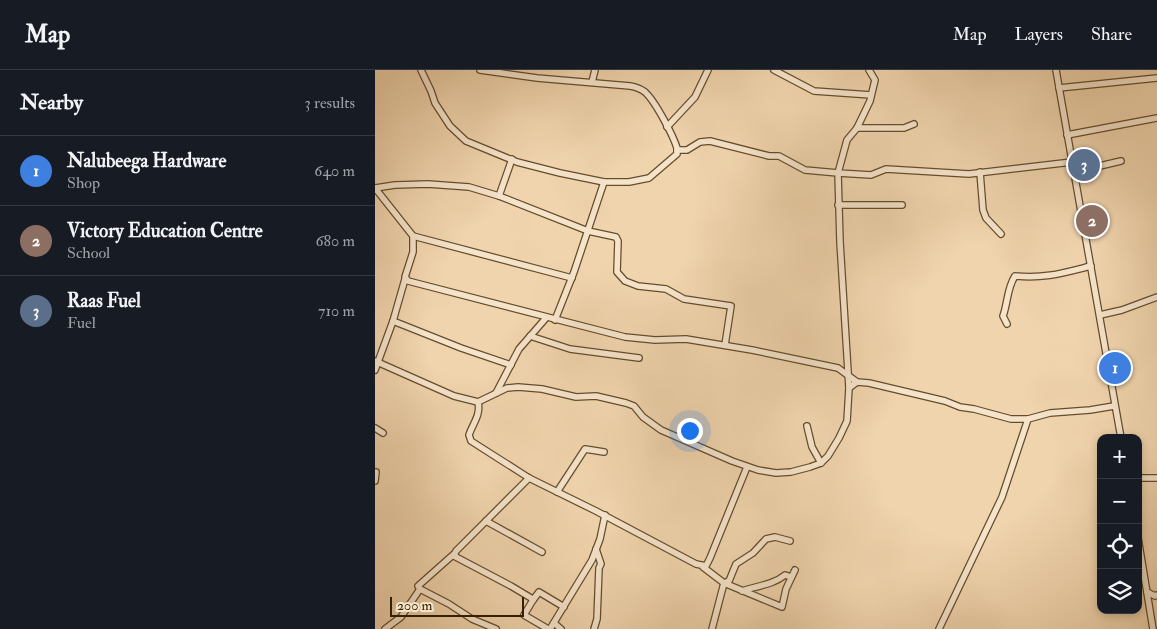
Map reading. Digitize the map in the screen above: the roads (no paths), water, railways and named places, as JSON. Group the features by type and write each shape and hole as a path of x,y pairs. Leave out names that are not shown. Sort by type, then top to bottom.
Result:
{"street":[{"path":"421,70 435,103 450,126 459,135 473,144 512,159 560,173 604,182 622,183 649,178 674,157 677,150 667,127 648,95 640,89 630,86 537,78 480,70"},
{"path":"592,82 595,70"},
{"path":"667,127 695,97 708,70"},
{"path":"774,70 814,91 871,95"},
{"path":"377,362 454,396 478,402 507,388 518,387 542,389 568,396 596,396 627,403 635,406 643,417 661,430 747,466 776,473 791,472 821,463 834,448 844,430 849,408 838,173 847,140 857,128 870,101 875,80 869,70"},
{"path":"1056,70 1120,434"},
{"path":"1059,88 1157,78"},
{"path":"1067,136 1157,118"},
{"path":"857,128 904,128 914,124"},
{"path":"677,150 687,150 700,142 710,141 769,156 779,156 805,170 871,175 886,169 961,173 1072,162"},
{"path":"499,196 512,159"},
{"path":"1073,172 1121,161"},
{"path":"980,172 983,210 986,218 1001,234"},
{"path":"555,320 572,278 604,182"},
{"path":"572,278 413,236 375,188 428,184 477,189 588,231 613,236 617,239 617,272 621,278 629,283 638,286 666,289 684,299 731,306 725,345"},
{"path":"838,205 902,205"},
{"path":"375,370 393,321 413,252 413,236"},
{"path":"1007,324 1003,316 1007,306 1010,283 1015,276 1035,278 1058,275 1091,266"},
{"path":"405,279 546,318 625,337 655,340 686,339 838,368 857,382 945,401 959,407 1011,419 1028,419 1050,413 1115,406"},
{"path":"1099,315 1122,310 1157,297"},
{"path":"496,393 519,349 546,318"},
{"path":"393,321 461,348 511,365"},
{"path":"530,336 570,349 639,358"},
{"path":"849,388 857,382"},
{"path":"478,402 477,418 469,435 471,441 529,478 605,515 703,567 724,583 782,608 786,589 795,570"},
{"path":"939,629 1002,497 1028,419"},
{"path":"807,426 812,447 821,463"},
{"path":"375,428 383,433"},
{"path":"557,492 585,449 604,452"},
{"path":"703,567 710,558 747,466"},
{"path":"375,481 376,472"},
{"path":"385,629 401,616 420,589 419,586 423,580 454,554 529,478"},
{"path":"1142,478 1157,478"},
{"path":"551,627 592,560 605,515"},
{"path":"486,521 542,552"},
{"path":"711,629 724,583 729,581 736,564 753,553 766,539 775,537 791,541"},
{"path":"594,629 597,619 599,568 601,564 596,548"},
{"path":"454,554 455,558 511,586 533,600"},
{"path":"1142,562 1153,629"},
{"path":"742,591 763,584 771,584 785,575 791,576"},
{"path":"420,589 472,619 496,629"},
{"path":"561,629 551,627 524,615 539,592 564,607"},
{"path":"1147,592 1155,596 1157,595"}],"place":[{"name":"Raas Fuel","path":"1084,165"},
{"name":"Victory Education Centre","path":"1092,221"},
{"name":"Nalubeega Hardware","path":"1115,368"}]}
